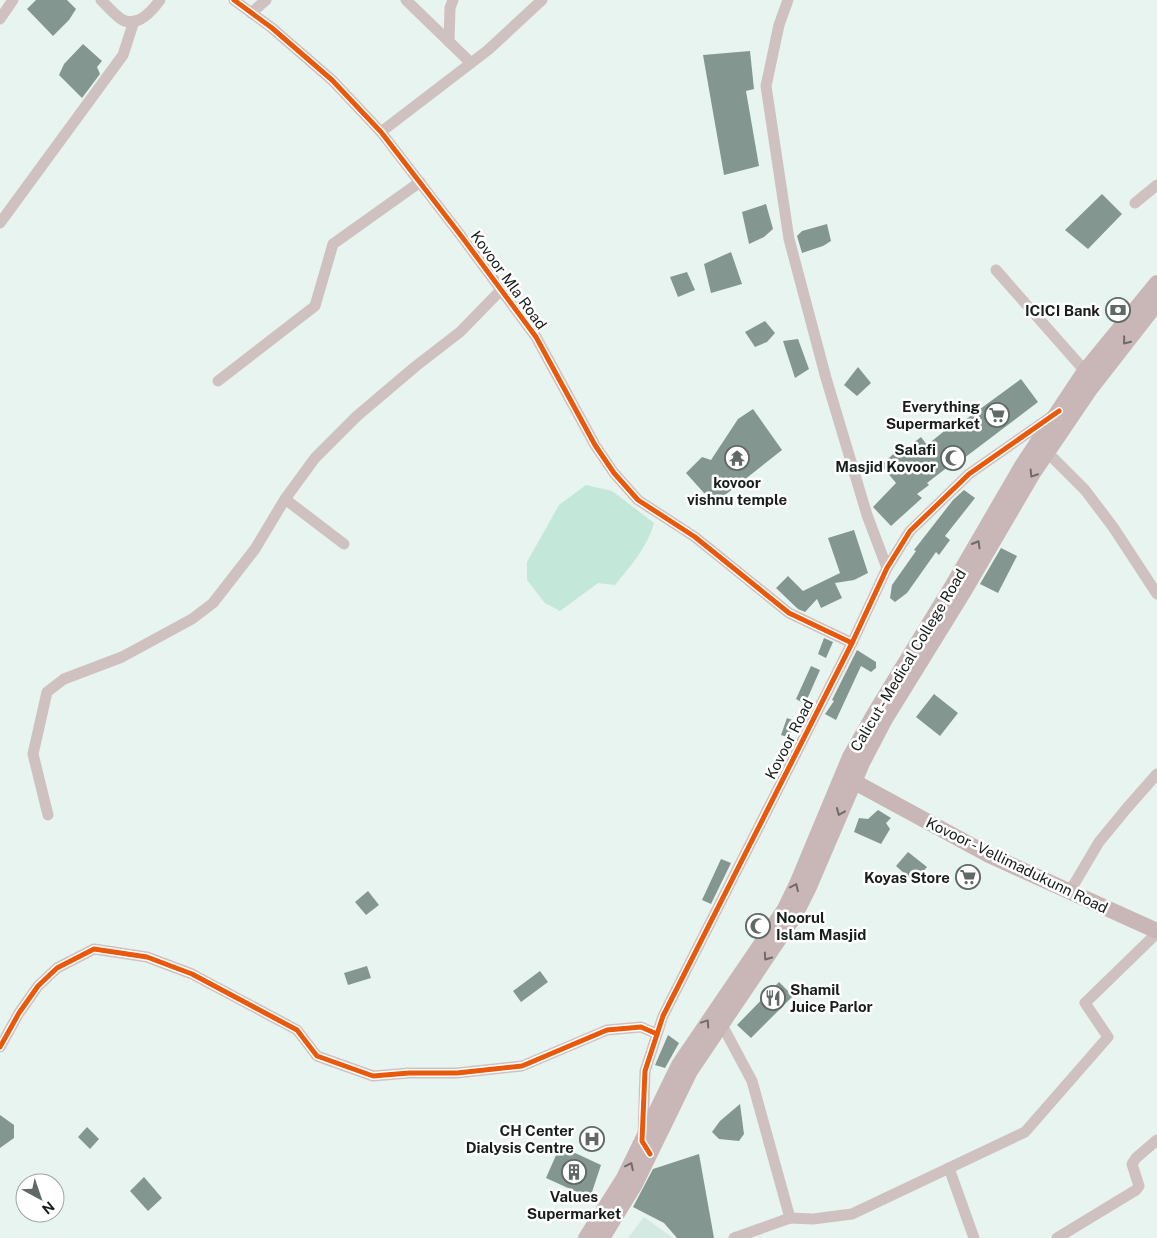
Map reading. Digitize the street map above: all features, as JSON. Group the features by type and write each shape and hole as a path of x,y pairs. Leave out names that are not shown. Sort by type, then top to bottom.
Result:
{"main road":[{"name":"Calicut - Medical College Road","path":"847,780 850,757 874,713 953,585 1022,466 1059,411 1075,400 1085,371 1157,283"},
{"path":"602,1238 635,1184 646,1148 679,1065 784,908 821,839 847,780 862,763 885,719 902,695 1047,452 1075,400 1157,303"},
{"name":"Kovoor - Vellimadukunn Road","path":"847,780 862,786 989,855 1157,932"},
{"path":"586,1238 600,1219 624,1178 646,1148 690,1071 721,1023 795,915 808,889 821,839"}],"street":[{"path":"0,20 13,0"},
{"path":"101,0 123,20 134,21 150,13 160,0"},
{"name":"Kovoor Mla Road","path":"234,0 332,80 381,132 536,337 595,445 614,473 638,500 695,537 789,612 852,643"},
{"path":"252,13 266,0"},
{"path":"406,0 471,63"},
{"path":"449,42 450,8 453,0"},
{"path":"381,132 488,50 542,0"},
{"path":"788,0 779,25 766,86 789,239 826,378 867,515 887,568"},
{"path":"0,223 123,54 134,21"},
{"path":"218,381 315,306 333,244 420,182"},
{"path":"1135,203 1157,185"},
{"path":"996,270 1085,371"},
{"path":"48,815 33,754 47,692 64,680 122,657 169,632 192,619 213,603 255,549 285,499 315,458 356,416 460,332 501,290"},
{"name":"Kovoor Road","path":"646,1148 645,1071 663,1016 852,643 887,568 910,532 969,474 1059,411"},
{"path":"1047,452 1085,490 1113,527 1157,594"},
{"path":"285,499 344,544"},
{"path":"1070,891 1100,842 1157,774"},
{"path":"734,1238 790,1218 813,1219 852,1214 1025,1132 1108,1037 1085,1004 1157,932"},
{"path":"0,1047 19,1013 38,986 57,968 94,949 147,957 192,974 297,1030 317,1056 373,1076 409,1073 457,1073 522,1066 607,1030 641,1027 657,1034"},
{"path":"721,1023 752,1081 790,1218"},
{"path":"1058,1238 1136,1190 1139,1186 1132,1164 1136,1158 1157,1140"},
{"path":"949,1168 974,1238"}],"shaded area":[{"path":"644,1217 673,1238 628,1238"}],"green space":[{"path":"586,485 612,491 654,523 643,548 615,585 598,583 560,611 545,603 527,580 527,562 559,505"}],"building":[{"path":"36,0 67,0 76,9 69,20 53,36 27,9"},
{"path":"83,44 102,61 97,67 100,74 82,98 59,75 64,64"},
{"path":"750,51 754,89 746,91 759,166 724,175 703,55"},
{"path":"1102,194 1122,214 1088,249 1065,230"},
{"path":"766,204 773,229 764,237 749,244 742,212"},
{"path":"827,224 831,241 823,246 802,253 797,236 802,231"},
{"path":"731,252 742,284 711,293 704,264"},
{"path":"687,272 695,290 678,297 670,277"},
{"path":"765,321 775,333 767,342 755,347 745,332"},
{"path":"798,339 809,369 795,378 783,341"},
{"path":"858,367 871,383 857,396 844,385"},
{"path":"1021,379 1038,402 951,468 949,466 927,483 929,485 917,494 922,498 891,526 873,507 896,483 881,465 899,449 902,452 921,437 927,445 948,428 950,431"},
{"path":"753,409 782,450 720,499 704,493 686,473 702,457 711,460 738,419"},
{"path":"964,490 975,498 945,536 950,540 939,555 936,552 907,593 895,602 890,598 892,585 916,551 914,550 953,500"},
{"path":"854,530 868,573 854,580 835,583 842,598 821,608 817,599 805,612 798,609 776,588 788,576 803,591 840,573 828,538"},
{"path":"1001,548 1017,556 998,593 980,584"},
{"path":"824,638 833,642 826,658 818,654"},
{"path":"857,650 876,662 876,668 871,672 861,666 836,720 825,714 834,701 832,700"},
{"path":"811,666 820,670 805,704 796,699"},
{"path":"934,694 958,713 940,736 916,717"},
{"path":"787,718 795,721 790,738 781,735"},
{"path":"878,810 891,818 886,823 890,829 881,844 854,832 859,818 868,819"},
{"path":"908,852 927,867 914,882 896,866"},
{"path":"721,859 731,863 711,904 702,900"},
{"path":"368,891 379,905 366,915 355,902"},
{"path":"367,966 371,978 348,985 344,973"},
{"path":"540,971 548,982 521,1002 513,991"},
{"path":"779,982 793,996 751,1038 737,1025"},
{"path":"668,1035 679,1043 665,1068 655,1065"},
{"path":"740,1104 744,1134 739,1141 719,1139 712,1132 720,1121"},
{"path":"0,1115 14,1125 14,1138 0,1148"},
{"path":"87,1127 99,1139 90,1149 78,1137"},
{"name":"Values Supermarket","path":"560,1146 601,1165 590,1198 546,1178"},
{"path":"699,1154 714,1238 677,1238 664,1223 633,1207 653,1169"},
{"path":"144,1177 162,1198 148,1211 130,1191"}],"cycle path":[{"path":"234,0 272,28 332,80 381,132 536,337 595,445 614,473 638,500 695,537 789,613 852,643"},
{"path":"650,1154 642,1141 645,1071 663,1016 852,643 887,568 910,531 969,474 1059,411"},
{"path":"0,1047 19,1013 38,986 57,968 94,949 147,957 192,974 297,1030 317,1056 373,1076 409,1073 457,1073 522,1066 607,1030 641,1027 657,1034"}],"place":[{"name":"ICICI Bank","path":"1118,310"},
{"name":"Everything Supermarket","path":"997,415"},
{"name":"kovoor vishnu temple","path":"737,458"},
{"name":"Salafi Masjid Kovoor","path":"953,458"},
{"name":"Koyas Store","path":"968,877"},
{"name":"Noorul Islam Masjid","path":"758,926"},
{"name":"Shamil Juice Parlor","path":"773,998"},
{"name":"CH Center Dialysis Centre","path":"592,1139"},
{"name":"Values Supermarket","path":"574,1172"}]}
